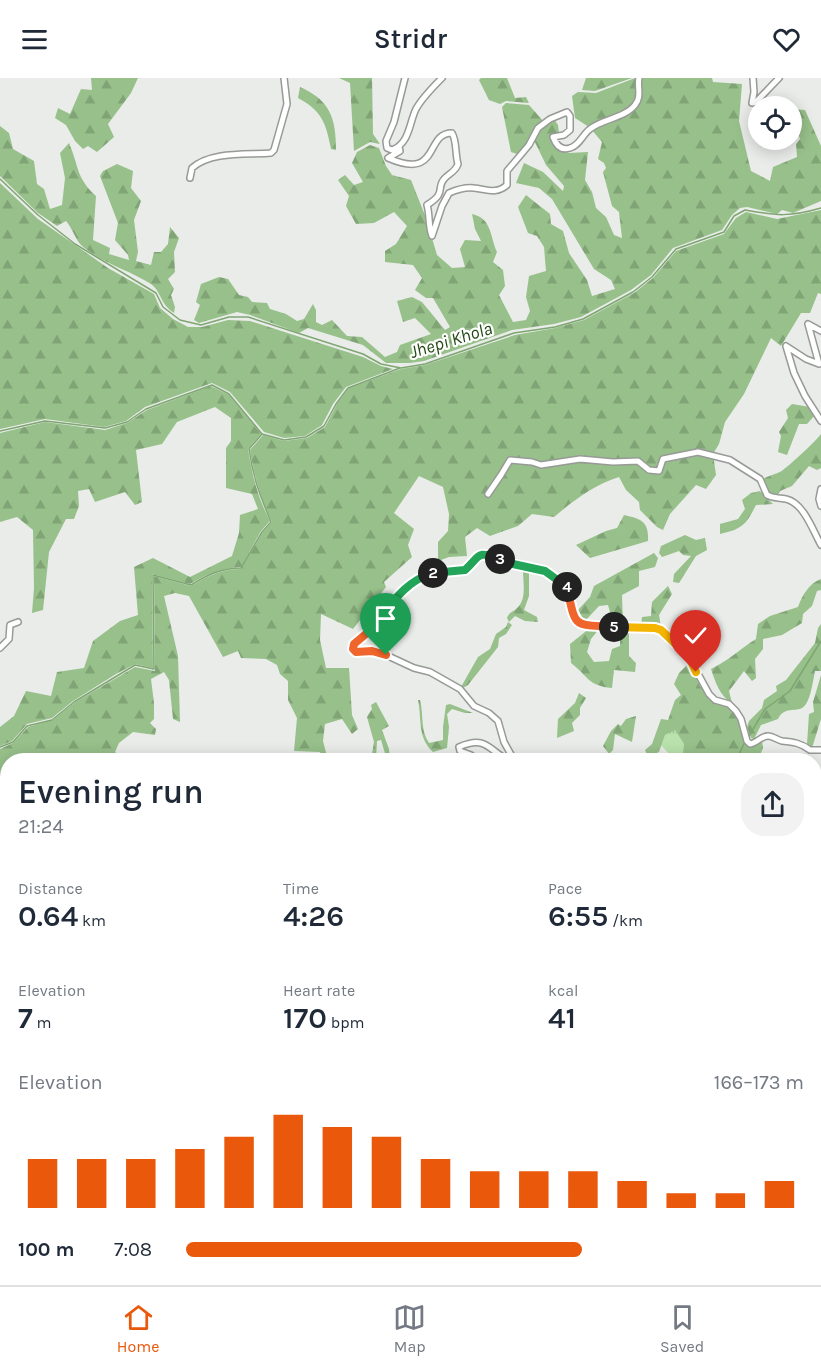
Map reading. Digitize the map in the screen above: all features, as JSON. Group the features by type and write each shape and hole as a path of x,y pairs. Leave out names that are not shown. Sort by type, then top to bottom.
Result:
{"street":[{"path":"190,178 192,168 206,161 239,153 271,153 274,150 287,104 284,78"},
{"path":"399,147 392,150 387,148 386,141 394,122 405,78"},
{"path":"442,78 416,109 406,136 399,147 400,151 388,158 414,164 421,163 427,158 440,137 445,133 452,133 458,164 457,168 445,178 438,198 427,205 428,223 432,236 449,192 471,187 490,191 502,189 507,185 507,171 529,146 538,129 556,116 567,112 570,116 570,130 564,135 553,137 557,146 562,149 572,148 590,129 635,105 639,99 639,78"},
{"path":"753,78 752,103 756,102 779,78"},
{"path":"821,331 808,324 819,364 806,359 786,346 798,383 821,422"},
{"path":"488,494 510,459 541,465 580,459 613,462 638,461 650,470 659,471 663,459 698,452 736,463 760,479 766,495 774,499 786,499 796,504 821,545"},
{"path":"821,489 819,499 821,506"},
{"path":"510,753 504,742 498,721 489,713 474,706 460,690 423,669 414,668 380,653 356,652 353,649 354,644 367,633 409,584 433,573 465,570 477,556 487,554 513,564 549,573 567,588 572,613 584,626 645,627 661,630 691,661 709,694 716,700 729,704 736,711 750,744 769,736 780,741 791,741 804,745 810,750 821,750"},
{"path":"0,648 9,639 10,625 18,622"},
{"path":"464,753 460,752 459,747 470,743 485,743 499,753"}],"green space":[{"path":"91,78 138,78 131,93 108,124 114,137 97,152 88,146 83,149 75,141 66,125 55,118 58,108 70,114 81,89 92,90"},
{"path":"339,78 372,78 373,134 380,144 370,142 354,151 350,83"},
{"path":"481,78 507,78 515,98 526,97 529,103 506,101 500,104 489,100 479,80"},
{"path":"586,78 632,78 595,91 582,90"},
{"path":"637,78 637,99 629,109 589,127 575,118 572,96 578,92 596,93"},
{"path":"640,78 712,78 713,82 742,84 739,121 751,171 770,181 773,167 797,157 796,150 802,150 802,110 805,110 821,146 821,201 793,213 782,210 777,214 747,207 740,208 722,230 673,248 651,275 631,290 581,317 554,324 512,330 424,361 386,363 363,345 308,328 299,333 237,312 199,323 194,320 200,305 196,302 201,284 219,277 228,279 239,295 248,297 252,302 267,303 270,309 286,314 297,321 304,319 313,304 316,310 316,322 322,325 332,320 347,336 362,337 385,357 397,352 400,345 431,334 415,318 403,322 397,301 412,297 422,302 445,330 450,327 433,298 426,298 415,290 422,278 413,265 385,262 385,251 396,244 407,226 394,212 374,223 356,224 346,206 349,196 338,180 345,175 354,185 363,182 352,163 357,152 370,145 379,148 392,175 411,180 437,255 452,268 465,267 460,249 465,240 481,241 475,229 472,214 479,216 487,224 497,252 493,262 503,270 505,286 499,295 513,322 526,320 530,311 526,297 529,276 546,271 544,247 537,236 528,233 518,207 526,195 550,214 551,224 563,231 569,253 587,280 592,296 615,289 611,280 594,269 552,199 539,188 516,183 524,163 543,172 563,191 564,186 546,165 533,138 539,130 554,119 559,133 551,137 558,149 569,153 588,152 585,180 592,192 596,208 606,217 614,235 622,238 619,212 612,206 603,172 606,168 604,163 598,159 602,142 591,129 637,106"},
{"path":"300,87 318,98 329,111 335,128 336,150 331,149 325,125 318,113 298,98"},
{"path":"506,103 529,105 544,122 520,155 511,152 502,107"},
{"path":"0,126 9,133 13,149 34,161 37,184 44,189 50,209 62,205 65,178 60,153 69,143 81,177 96,196 93,240 110,248 109,254 129,260 128,255 115,240 118,223 100,176 103,171 117,164 133,171 131,188 141,201 134,220 138,252 136,261 151,265 154,252 161,252 168,244 170,227 179,238 174,252 175,272 168,279 174,289 171,295 175,307 174,313 166,306 151,284 89,251 79,243 66,221 57,226 38,213 0,176"},
{"path":"0,183 38,219 108,268 154,294 160,308 173,319 188,327 202,327 228,320 250,321 363,357 393,369 346,387 333,404 322,425 305,436 284,438 264,432 230,392 212,383 145,407 126,421 104,427 45,419 0,429"},
{"path":"821,210 821,294 818,293 810,313 801,313 781,346 771,338 744,394 725,422 719,444 713,454 716,475 706,489 696,485 670,514 663,530 640,510 639,502 626,490 619,477 601,484 554,517 532,514 518,526 490,536 477,528 465,537 467,556 449,557 438,561 438,542 448,531 449,514 443,487 419,476 394,513 414,529 408,545 412,557 384,582 386,587 353,629 321,614 320,640 326,668 349,668 352,715 358,729 352,734 342,719 325,724 323,741 326,753 294,751 297,718 288,700 288,681 280,674 277,665 266,659 241,658 238,651 223,657 189,596 175,593 164,596 178,656 180,722 173,719 169,680 164,672 151,679 154,719 150,723 156,729 155,735 133,732 119,743 116,753 0,753 0,749 13,743 28,727 53,720 74,703 135,667 155,671 154,576 191,586 215,574 241,569 263,532 272,522 258,487 250,450 263,435 284,441 307,438 325,427 337,404 349,388 401,369 425,365 515,335 584,320 634,293 653,278 676,251 724,234 736,218 746,212 777,219"},
{"path":"211,386 229,395 261,434 248,449 256,486 270,521 261,531 241,567 214,572 190,584 152,574 153,668 135,664 73,701 52,718 27,724 12,741 0,746 0,727 14,716 26,691 51,696 57,672 84,668 93,641 120,621 138,615 134,567 153,558 190,577 232,556 239,533 240,515 258,509 252,494 226,488 226,448 231,441 231,418 215,407 177,422 162,444 136,450 142,502 135,505 125,492 95,502 89,489 78,491 79,506 74,519 66,519 49,552 43,610 32,613 33,530 17,517 0,522 0,433 45,422 105,430 127,423 147,410"},
{"path":"792,404 810,407 815,415 807,424 799,424 787,455 778,452 781,436 779,432 788,418 786,410"},
{"path":"821,434 821,468 817,470 809,466 792,486 780,491 776,498 769,495 762,480 783,470"},
{"path":"760,491 773,504 756,505 742,525 720,534 720,524 738,519 745,509 742,500 751,493"},
{"path":"624,515 635,518 646,525 648,541 590,558 576,545 617,528"},
{"path":"685,535 696,540 705,538 707,550 696,556 679,583 673,582 674,574 691,556 683,555 679,551 662,557 659,553 661,546"},
{"path":"654,553 658,558 655,567 639,571 639,586 622,595 623,626 607,625 610,612 608,605 599,606 585,621 578,610 590,597 594,586"},
{"path":"523,570 529,572 529,596 524,610 537,617 538,622 525,621 515,616 509,622 507,618 522,600"},
{"path":"821,579 821,590 817,591 812,606 803,614 802,623 782,635 763,639 763,649 755,659 756,678 752,681 744,671 729,691 732,703 724,697 711,669 756,639 758,624 770,616 798,607 804,594"},
{"path":"668,586 672,594 659,615 661,627 641,626 642,617 651,616 652,602"},
{"path":"508,622 512,625 506,634 499,638 498,647 468,685 461,687 478,657 490,649 496,634 506,627"},
{"path":"821,624 821,671 815,671 811,693 806,704 800,709 784,712 778,719 761,725 754,739 751,738 747,727 749,721 762,708 764,700 777,691 776,686 786,680 815,643"},
{"path":"590,628 599,629 591,639 587,652 594,662 609,661 612,649 620,646 620,630 629,630 629,656 636,663 635,672 614,670 612,688 593,683 571,663 570,644"},
{"path":"689,663 707,695 728,706 735,713 750,745 757,745 762,740 761,753 683,753 684,744 675,730 665,735 659,752 646,753 645,750 652,744 661,719 668,720 675,700 681,695 674,684 679,673"},
{"path":"821,675 821,719 812,748 807,744 809,714 814,712 813,702"},
{"path":"579,693 586,698 580,708 580,715 572,723 574,731 557,738 558,719 575,703"},
{"path":"418,700 420,700 424,733 429,743 443,740 446,705 450,704 473,713 452,709 447,714 449,727 447,748 433,752 422,734"},
{"path":"376,702 389,726 382,730 389,753 385,753 381,740 377,741 376,753 372,753 374,742 367,717 372,709 371,705"},
{"path":"636,716 632,742 615,734 613,750 608,753 603,746 611,731 618,724 621,726 626,719"},
{"path":"675,729 684,744 683,753 668,753 661,745 665,735"}],"waterway":[{"name":"Jhepi Khola","path":"0,179 38,215 75,244 156,293 163,307 180,320 201,325 229,317 248,317 363,354 381,364 401,368 425,364 514,333 555,327 583,319 633,292 652,277 676,249 724,232 734,216 745,210 783,215 821,208"},
{"path":"0,431 45,421 105,428 127,422 146,409 212,385 229,394 262,434 284,440 306,437 324,426 348,388 400,368"},
{"path":"0,747 13,742 27,726 52,720 74,702 135,665 154,669 153,575 191,585 214,573 241,568 262,532 271,522 257,486 249,449 262,434"},
{"path":"749,736 765,709 790,691 821,641"},
{"path":"740,753 745,742"}],"route":[{"path":"386,655 372,651 356,652 353,649 354,644 367,633 399,594 420,577 433,573 465,570 477,556 487,554 513,564 549,573 567,588 572,613 584,626 645,627 661,630 691,661 696,672"}]}
